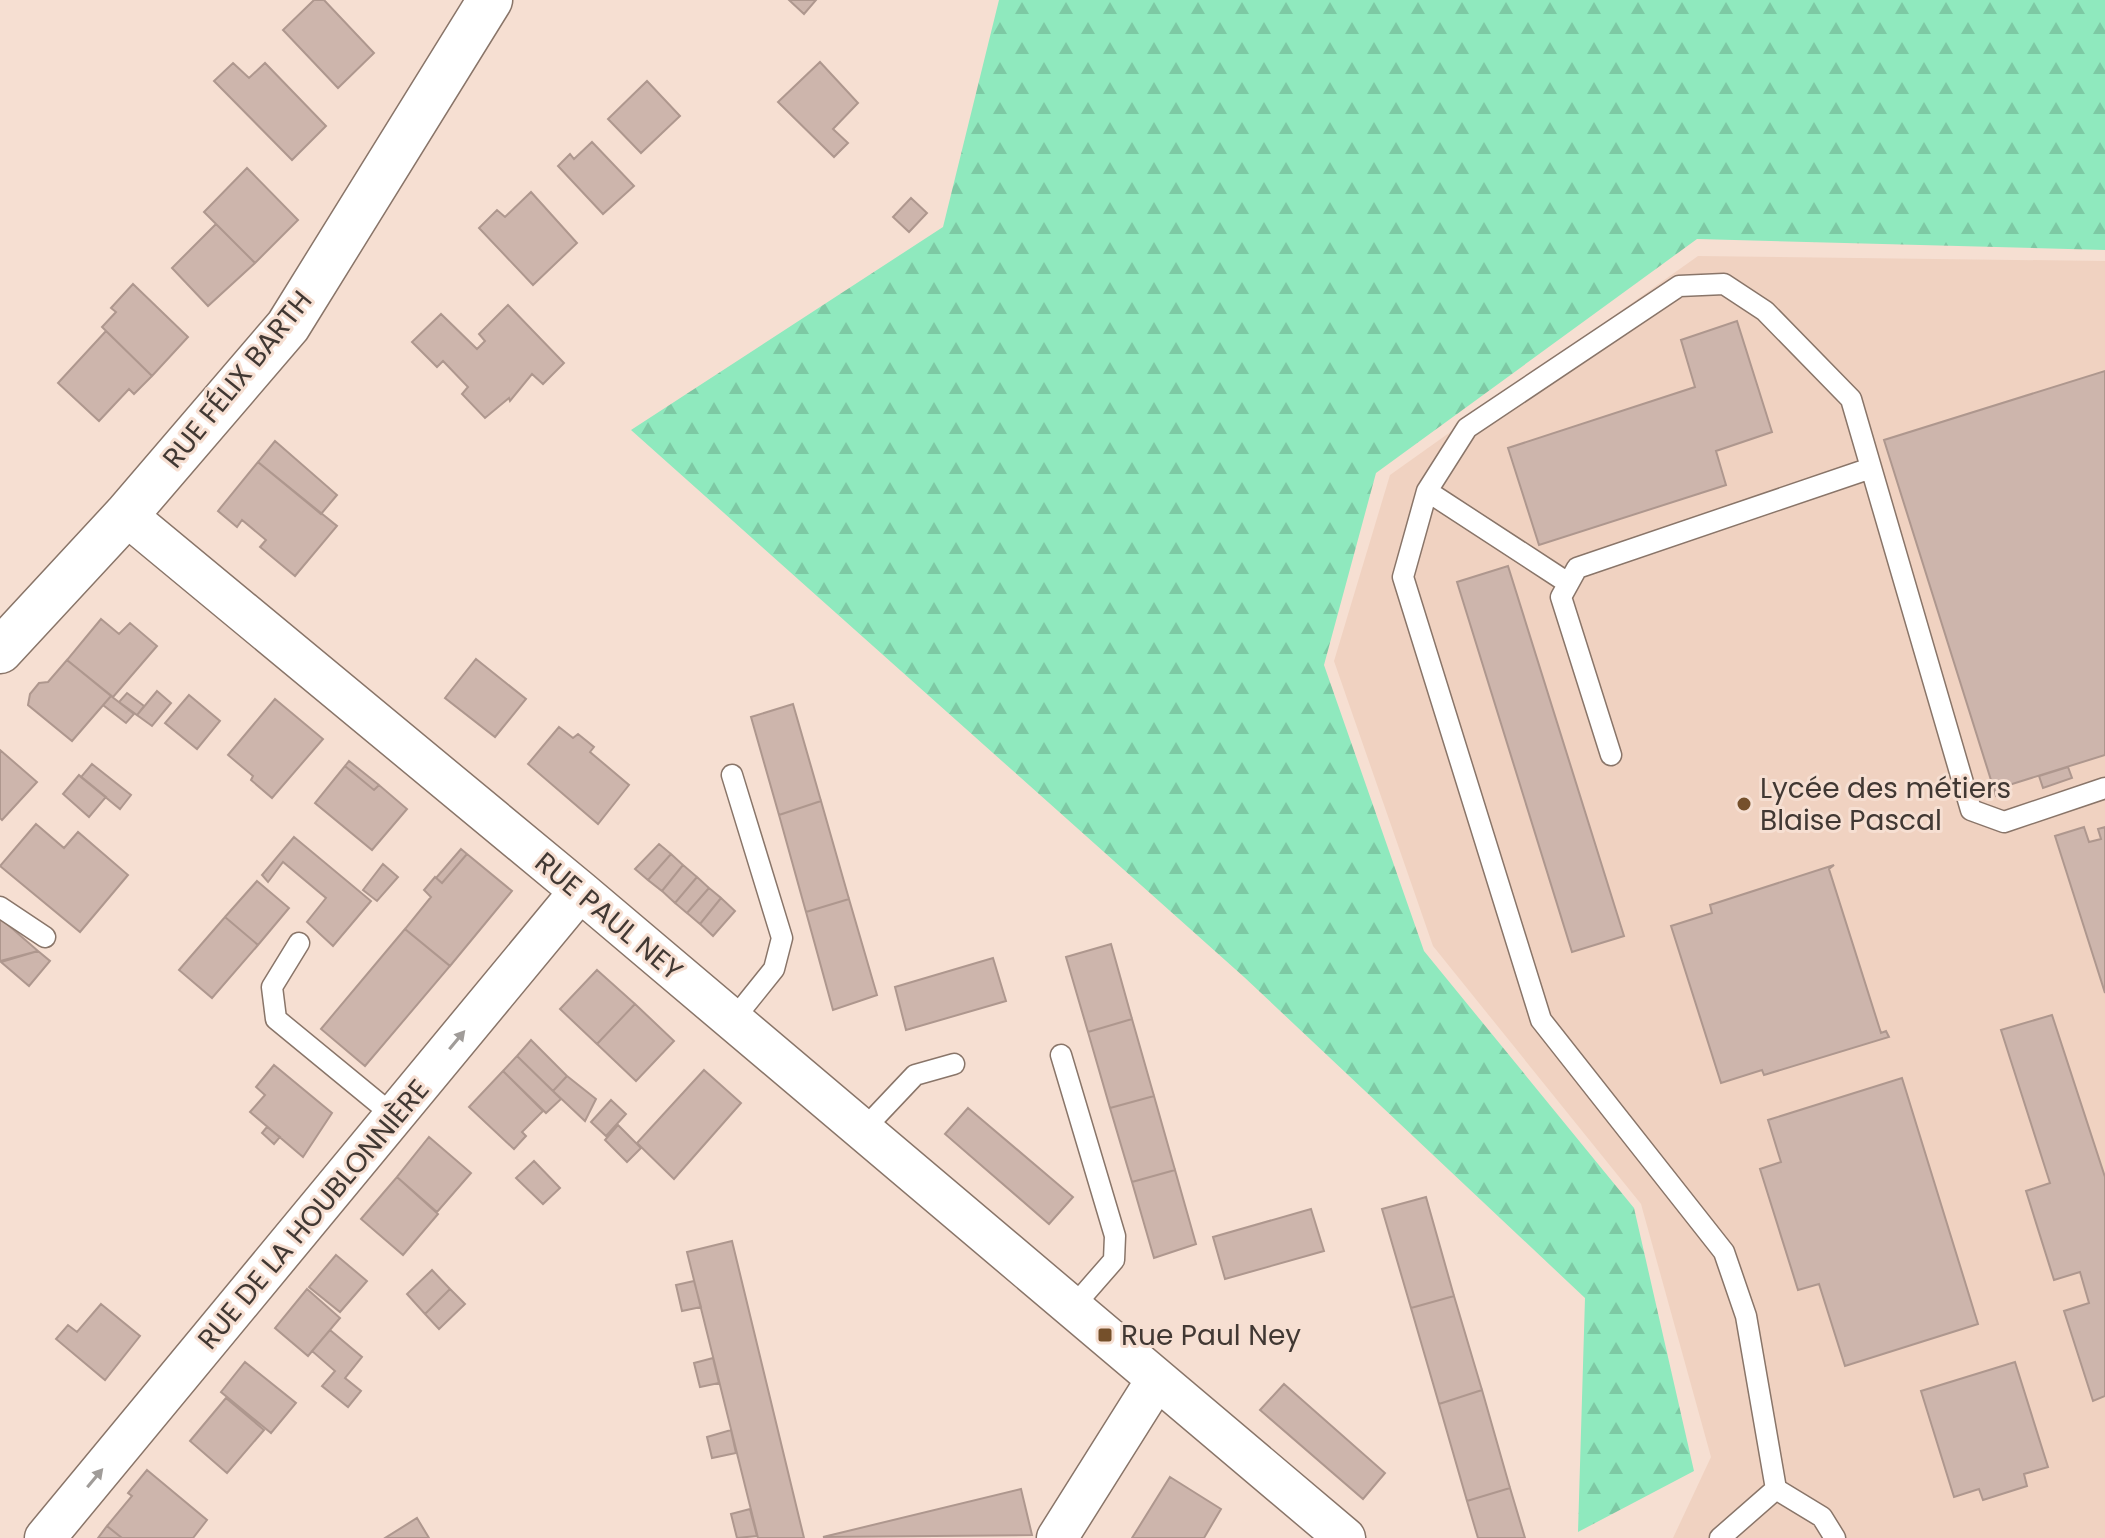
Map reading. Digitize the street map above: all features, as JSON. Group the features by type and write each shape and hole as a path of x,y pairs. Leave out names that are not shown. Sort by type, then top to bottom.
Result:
{"street":[{"name":"RUE FÉLIX BARTH","path":"0,651 126,515 288,326 490,0"},
{"name":"RUE PAUL NEY","path":"126,515 580,891 1345,1538"},
{"name":"RUE DE LA HOUBLONNIÈRE","path":"45,1538 580,891"},
{"path":"1057,1538 1157,1379"}],"lane":[{"path":"1835,1538 1822,1517 1776,1489 1746,1316 1724,1252 1541,1020 1403,577 1427,491 1467,428 1679,286 1724,284 1765,311 1851,399 1971,810 2004,822 2105,788"},
{"path":"1611,755 1561,597 1577,568 1871,468"},
{"path":"1427,491 1568,583"},
{"path":"732,775 782,938 774,969 733,1020"},
{"path":"0,907 45,937"},
{"path":"299,943 272,987 276,1019 394,1116"},
{"path":"1061,1055 1115,1236 1114,1260 1073,1307"},
{"path":"863,1130 915,1075 954,1064"},
{"path":"1720,1538 1776,1489"}],"shaded area":[{"name":"Lycée des métiers Blaise Pascal","path":"1698,256 2105,261 2105,1538 1673,1538 1711,1457 1641,1204 1433,946 1334,661 1390,475"}],"green space":[{"path":"999,0 2105,0 2105,250 1697,239 1376,473 1324,665 1424,951 1634,1208 1694,1471 1578,1532 1585,1298 1244,977 631,430 943,227"}],"building":[{"path":"314,0 324,0 374,53 338,88 283,30"},
{"path":"789,0 816,0 804,14"},
{"path":"820,62 858,103 833,129 848,143 834,157 778,102"},
{"path":"233,63 249,78 265,63 326,126 292,160 214,81"},
{"path":"647,81 680,116 641,153 608,119"},
{"path":"592,142 634,186 603,214 558,166 570,154 574,159"},
{"path":"247,168 298,220 255,263 204,212"},
{"path":"531,192 577,243 533,285 479,228 497,210 505,217"},
{"path":"911,198 927,213 909,232 893,217"},
{"path":"216,224 255,263 208,306 172,268"},
{"path":"133,284 188,337 152,376 102,327 116,312 111,308"},
{"path":"508,305 564,363 543,384 532,374 510,401 509,398 485,418 462,394 468,387 443,361 437,367 412,342 441,314 477,349 485,341 479,334"},
{"path":"1737,321 1772,432 1716,451 1726,485 1539,545 1508,448 1695,387 1681,340"},
{"path":"106,331 152,376 134,394 129,389 99,421 58,383"},
{"path":"2105,371 2105,755 1996,789 1999,795 1996,796 1884,440"},
{"path":"275,441 337,495 321,514 258,462"},
{"path":"258,462 337,526 295,576 260,547 266,540 242,520 237,527 218,511"},
{"path":"1508,566 1624,936 1572,952 1457,582"},
{"path":"101,619 119,634 130,623 157,646 113,697 67,660"},
{"path":"476,659 526,699 495,737 445,698"},
{"path":"67,660 111,696 72,741 28,705 30,694 39,683 48,682"},
{"path":"157,691 171,703 152,726 137,715"},
{"path":"127,693 144,706 137,715 119,702"},
{"path":"189,695 220,721 197,749 165,723"},
{"path":"111,696 134,714 126,723 103,705"},
{"path":"275,699 323,739 272,798 251,780 253,776 228,755"},
{"path":"793,704 821,801 779,815 751,717"},
{"path":"559,727 573,738 578,734 594,747 590,752 629,785 598,824 528,764"},
{"path":"0,750 37,782 2,820 0,818"},
{"path":"349,761 379,785 374,790 345,766"},
{"path":"92,764 131,795 120,809 81,777"},
{"path":"345,766 374,790 379,785 407,809 372,850 315,803"},
{"path":"2068,767 2072,778 2043,788 2039,776"},
{"path":"79,775 106,797 89,817 63,794"},
{"path":"821,801 849,899 806,912 779,815"},
{"path":"36,824 64,848 78,832 128,875 80,932 0,866"},
{"path":"2084,827 2089,842 2101,839 2098,829 2105,827 2105,993 2055,836"},
{"path":"294,837 371,901 333,946 307,922 326,898 283,862 268,882 262,875"},
{"path":"659,844 671,854 648,880 635,869"},
{"path":"461,849 467,854 442,883 436,878"},
{"path":"467,854 512,891 450,966 405,929 431,897 424,890 435,877 442,883"},
{"path":"671,854 683,865 662,891 648,880"},
{"path":"383,864 398,877 377,901 363,890"},
{"path":"683,865 697,877 675,903 662,891"},
{"path":"1834,865 1829,869 1881,1033 1886,1031 1889,1037 1764,1075 1762,1070 1721,1083 1671,926 1712,913 1710,905"},
{"path":"697,877 709,888 687,913 675,903"},
{"path":"257,881 289,908 258,945 225,917"},
{"path":"709,888 721,898 700,924 687,913"},
{"path":"721,898 735,911 713,936 700,924"},
{"path":"849,899 877,995 833,1010 806,912"},
{"path":"225,917 258,945 212,998 179,970"},
{"path":"0,918 38,951 0,961"},
{"path":"405,929 450,966 365,1066 321,1029"},
{"path":"1111,944 1132,1019 1088,1032 1066,957"},
{"path":"38,951 50,961 29,986 1,962"},
{"path":"993,958 1006,1001 906,1030 895,987"},
{"path":"597,970 635,1004 597,1044 560,1009"},
{"path":"635,1004 674,1041 636,1081 597,1044"},
{"path":"2052,1015 2105,1177 2105,1396 2093,1401 2064,1311 2089,1303 2080,1272 2054,1280 2026,1191 2050,1183 2001,1030"},
{"path":"1132,1019 1154,1096 1110,1108 1088,1032"},
{"path":"531,1040 567,1076 553,1091 517,1056"},
{"path":"517,1056 561,1099 546,1113 503,1071"},
{"path":"274,1065 332,1113 303,1157 250,1112 265,1095 256,1087"},
{"path":"704,1070 741,1103 674,1179 637,1143"},
{"path":"503,1071 543,1111 522,1132 526,1136 514,1149 469,1107"},
{"path":"567,1076 596,1099 585,1121 553,1091"},
{"path":"1902,1078 1978,1324 1845,1366 1819,1284 1798,1290 1760,1169 1781,1162 1768,1120"},
{"path":"1154,1096 1175,1170 1132,1182 1110,1108"},
{"path":"611,1100 626,1114 606,1136 591,1122"},
{"path":"968,1108 1073,1197 1049,1224 945,1134"},
{"path":"618,1125 641,1148 627,1162 605,1140"},
{"path":"267,1127 280,1137 274,1144 262,1133"},
{"path":"429,1137 471,1173 437,1212 397,1177"},
{"path":"534,1161 560,1188 543,1204 516,1178"},
{"path":"1175,1170 1196,1244 1154,1258 1132,1182"},
{"path":"397,1177 438,1214 403,1255 361,1219"},
{"path":"1426,1197 1454,1296 1411,1308 1382,1209"},
{"path":"1311,1209 1324,1251 1225,1279 1213,1237"},
{"path":"732,1241 804,1538 758,1538 687,1252"},
{"path":"336,1255 367,1281 340,1312 309,1287"},
{"path":"432,1270 450,1289 425,1314 407,1294"},
{"path":"694,1281 701,1307 682,1311 676,1285"},
{"path":"307,1289 340,1318 308,1356 275,1328"},
{"path":"450,1289 465,1304 439,1329 425,1314"},
{"path":"1454,1296 1482,1390 1439,1404 1411,1308"},
{"path":"101,1304 140,1336 105,1380 56,1339 68,1325 77,1332"},
{"path":"330,1330 362,1357 345,1378 361,1391 348,1407 322,1386 335,1371 312,1351"},
{"path":"713,1358 719,1383 700,1387 694,1363"},
{"path":"245,1362 296,1403 271,1433 221,1392"},
{"path":"2015,1362 2048,1467 2024,1474 2027,1486 1983,1500 1979,1489 1954,1497 1921,1391"},
{"path":"1284,1384 1385,1473 1363,1499 1260,1410"},
{"path":"1482,1390 1510,1488 1467,1501 1439,1404"},
{"path":"226,1398 264,1430 227,1473 190,1441"},
{"path":"731,1430 736,1453 712,1458 707,1437"},
{"path":"147,1470 207,1520 193,1538 122,1538 107,1526 132,1496 128,1493"},
{"path":"1170,1477 1221,1509 1204,1538 1132,1538"},
{"path":"1510,1488 1525,1538 1478,1538 1467,1501"},
{"path":"1021,1489 1032,1535 823,1537"},
{"path":"750,1509 757,1536 737,1538 731,1514"},
{"path":"417,1518 429,1538 385,1538"},
{"path":"107,1526 122,1538 98,1538"}],"place":[{"name":"Lycée des métiers Blaise Pascal","path":"1744,804"},
{"name":"Rue Paul Ney","path":"1105,1335"}]}
